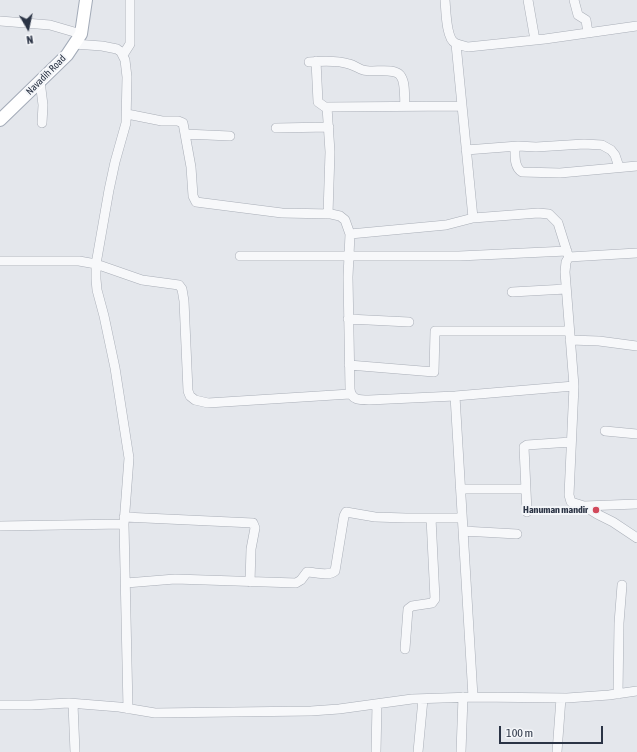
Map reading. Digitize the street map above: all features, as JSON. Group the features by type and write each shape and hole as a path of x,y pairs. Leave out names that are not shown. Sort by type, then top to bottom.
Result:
{"main road":[{"name":"Navadih Road","path":"0,120 67,55 78,39 86,0"}],"street":[{"path":"123,55 130,44 130,0"},
{"path":"445,0 449,35 452,41 456,44 468,47 535,40 637,26"},
{"path":"528,0 535,40"},
{"path":"574,0 578,15 586,20 588,33"},
{"path":"0,21 50,25 78,39 117,49 123,55 125,60 128,77 126,123 110,183 96,264 97,290 115,368 129,458 124,520 128,709"},
{"path":"456,44 473,218"},
{"path":"405,106 403,82 398,73 363,70 349,63 313,62 318,102 328,107 462,106"},
{"path":"40,81 43,105 42,123"},
{"path":"328,107 330,152 328,214"},
{"path":"127,114 162,121 182,123 192,177 193,196 196,202 282,213 328,214 340,216 345,220 350,234 348,319 349,365 350,394 354,398 369,400 455,396 574,386"},
{"path":"276,128 329,127"},
{"path":"185,134 230,136"},
{"path":"466,150 593,144 607,146 615,155 619,167"},
{"path":"515,147 516,166 518,170 522,172 560,173 637,166"},
{"path":"350,234 446,225 473,218 538,213 548,214 558,223 568,254 565,272 574,386 569,495 571,502 584,506 596,514 613,522 637,538"},
{"path":"240,256 459,256 637,253"},
{"path":"0,261 68,260 96,264 142,280 179,285 182,289 184,301 188,391 190,396 195,400 208,402 229,402 350,394"},
{"path":"512,292 566,289"},
{"path":"348,319 409,322"},
{"path":"349,365 434,372 435,331 570,336 600,342 637,346"},
{"path":"455,396 473,697"},
{"path":"605,431 637,434"},
{"path":"527,512 525,446 571,442"},
{"path":"461,489 526,489"},
{"path":"584,506 637,504"},
{"path":"126,583 175,579 296,583 301,580 307,572 332,573 336,566 344,516 346,512 375,517 462,518"},
{"path":"405,649 408,609 412,606 432,603 435,599 436,593 431,518"},
{"path":"0,526 124,520 253,524 256,528 251,549 250,582"},
{"path":"463,531 486,531 517,534"},
{"path":"618,694 618,623 622,585"},
{"path":"0,705 73,704 155,713 311,711 423,699 463,697 561,698 618,694 637,691"},
{"path":"461,752 463,697"},
{"path":"557,752 561,698"},
{"path":"418,752 423,699"},
{"path":"73,704 76,752"},
{"path":"376,752 377,704"}],"place":[{"name":"Hanuman mandir","path":"596,510"}]}
